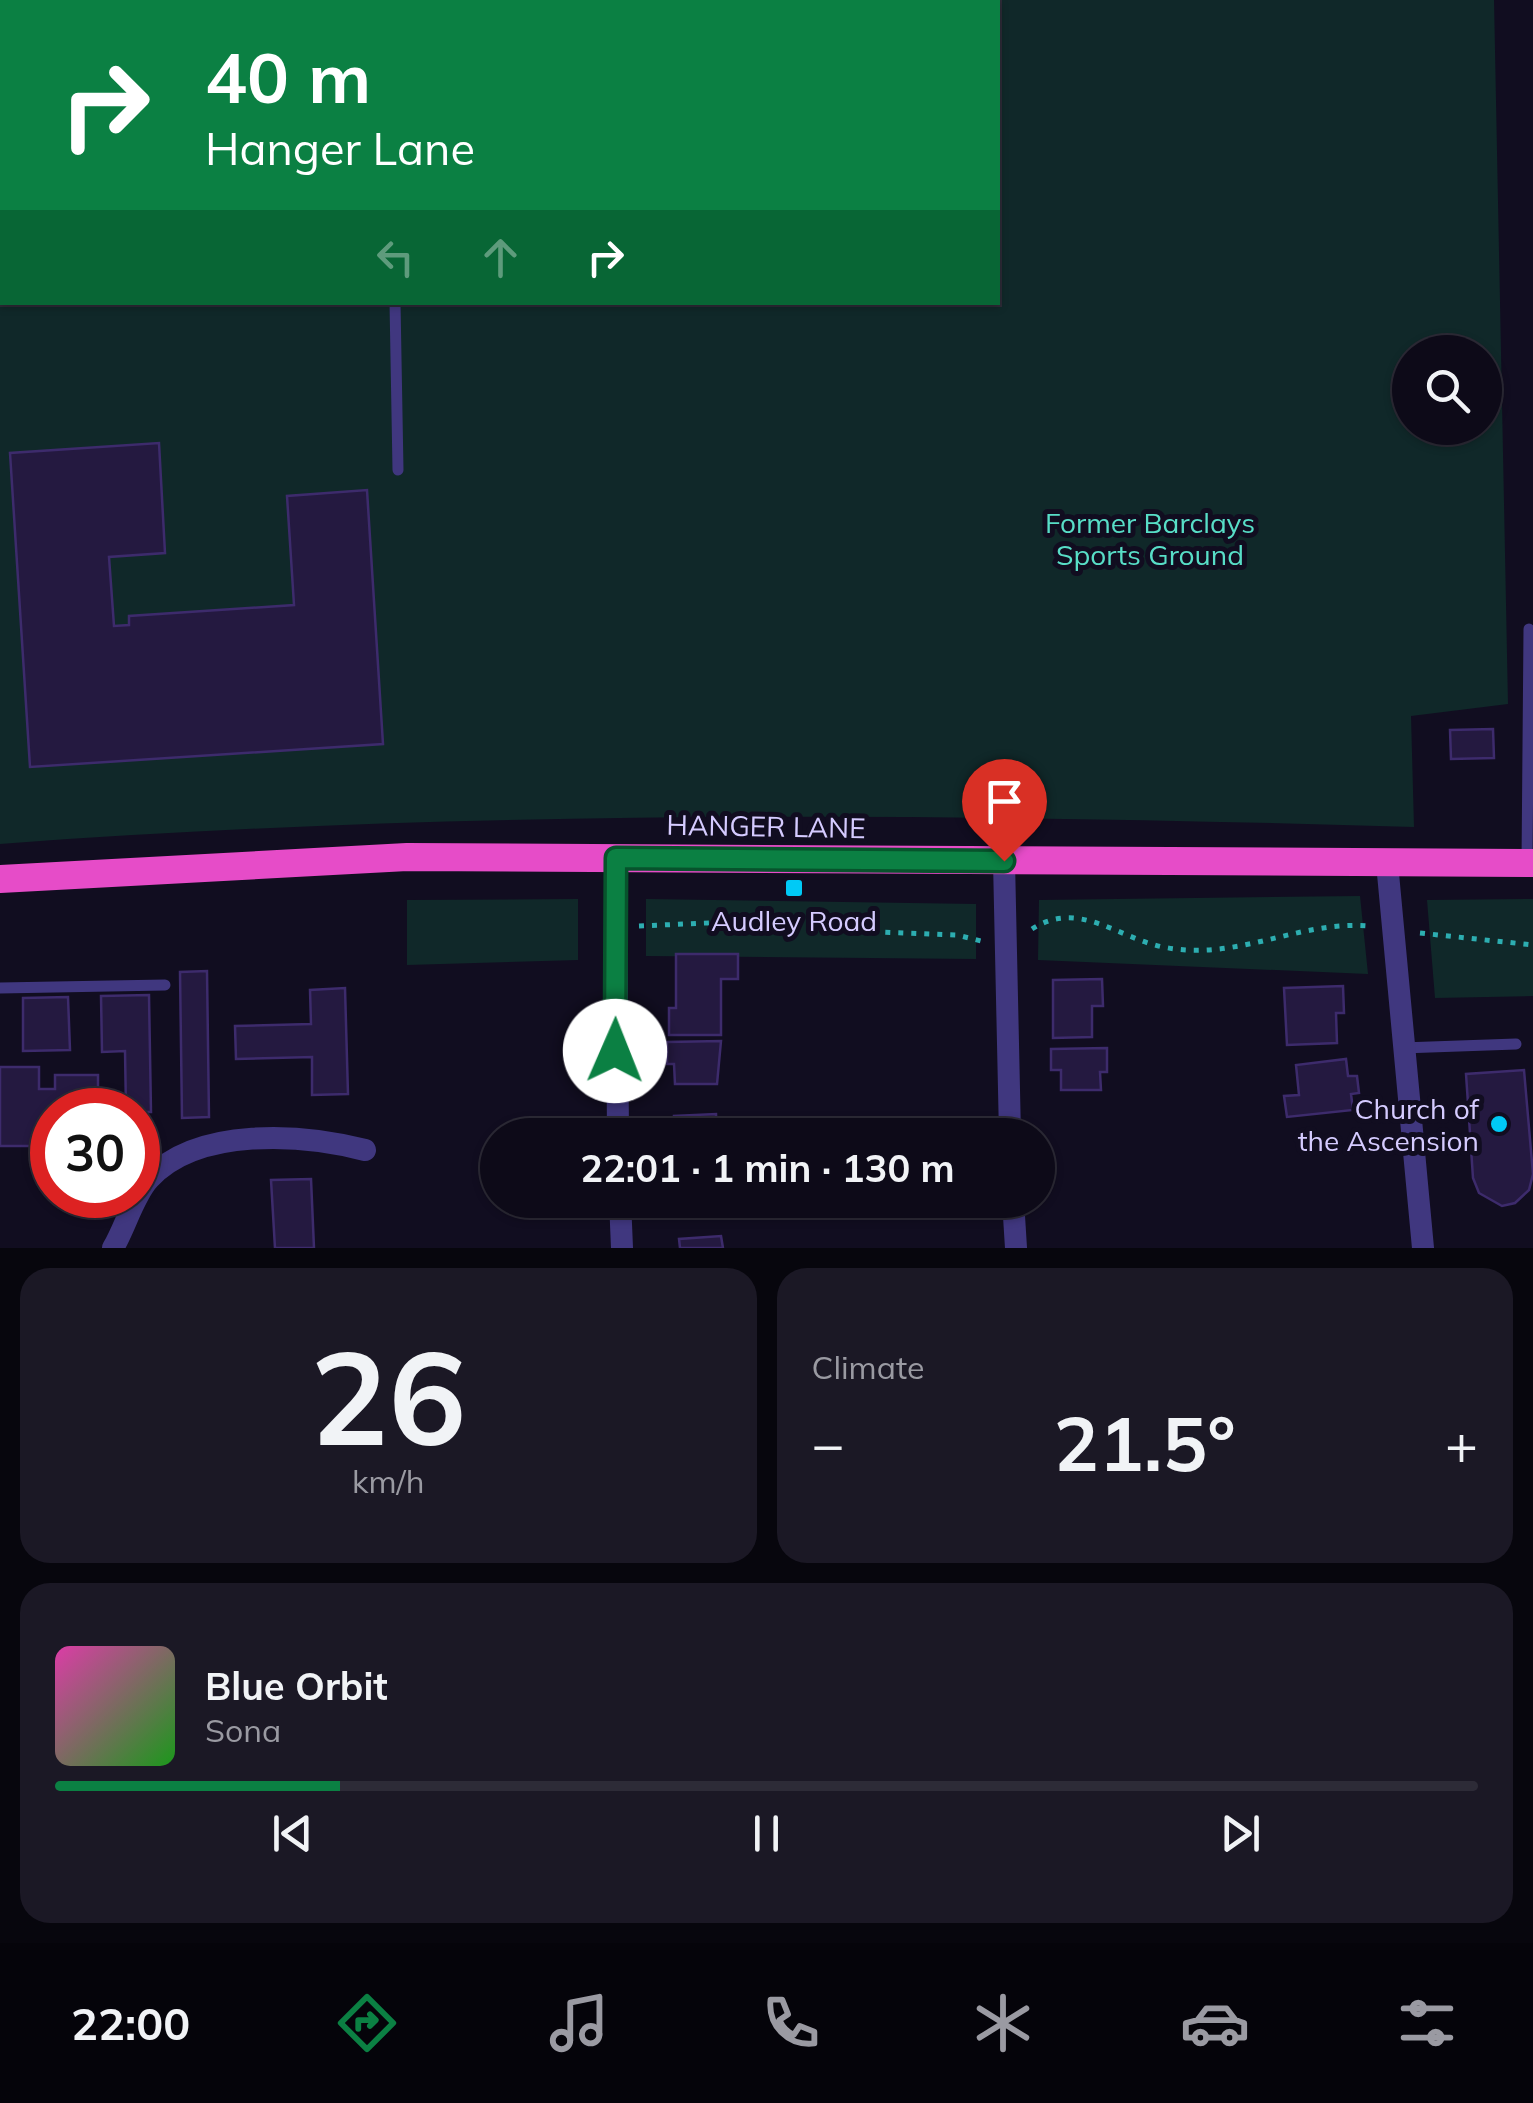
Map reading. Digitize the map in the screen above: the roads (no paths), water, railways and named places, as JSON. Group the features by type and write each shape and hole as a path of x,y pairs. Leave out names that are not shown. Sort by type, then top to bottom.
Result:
{"highway":[{"name":"HANGER LANE","path":"0,879 407,857 1530,863"}],"street":[{"path":"616,858 618,1118"},
{"path":"1004,861 1009,1118"},
{"path":"1386,863 1423,1248"},
{"path":"113,1248 149,1179 186,1156 228,1141 275,1137 329,1141 365,1150"},
{"path":"621,1218 622,1248"},
{"path":"1014,1218 1016,1248"}],"lane":[{"path":"395,305 398,470"},
{"path":"1530,629 1530,863"},
{"path":"0,988 165,986"},
{"path":"1402,1048 1516,1044"}],"place":[{"name":"Audley Road","path":"794,888"},
{"name":"Church of the Ascension","path":"1499,1124"}],"park label":[{"name":"Former Barclays Sports Ground","path":"1150,538"}]}
